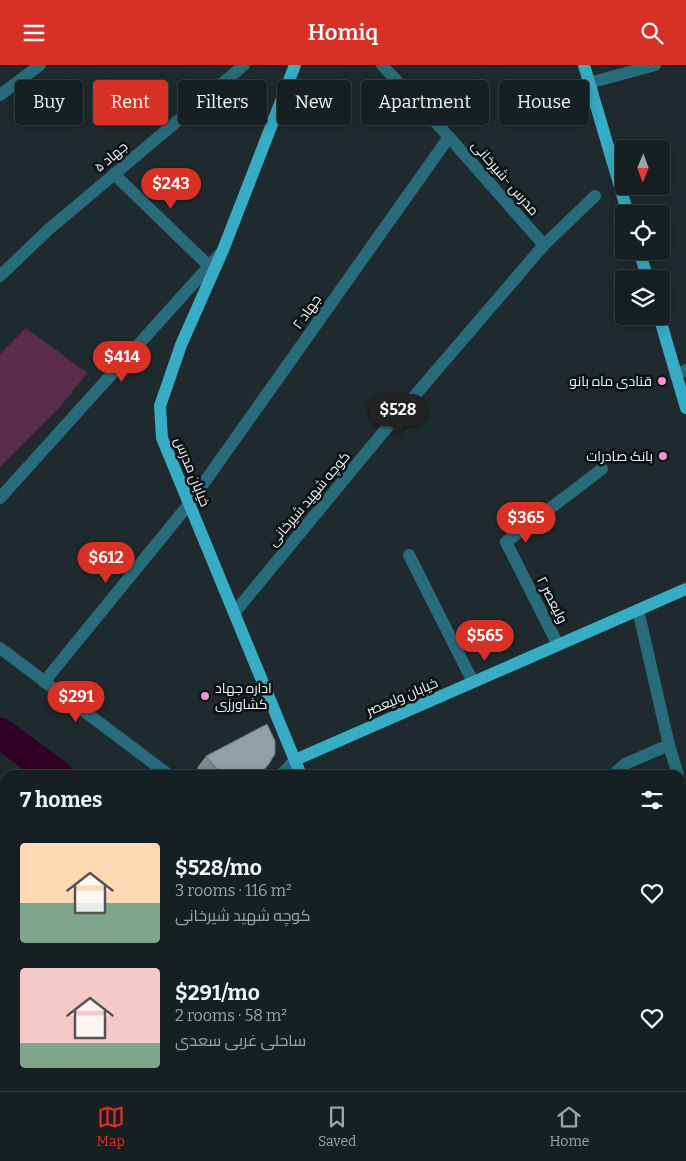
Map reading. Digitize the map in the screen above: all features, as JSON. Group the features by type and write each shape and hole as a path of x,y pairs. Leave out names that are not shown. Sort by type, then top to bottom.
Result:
{"main road":[{"name":"خیابان مدرس","path":"295,65 223,250 181,345 160,406 162,438 299,770"},
{"path":"584,65 588,80"},
{"path":"589,83 625,205"},
{"path":"663,325 681,372 686,408"},
{"name":"خیابان ولیعصر","path":"295,759 686,589"}],"street":[{"path":"0,95 40,65"},
{"name":"جهاد ۵","path":"0,276 48,230 244,65"},
{"name":"مدرس -شیرخانی","path":"382,65 449,137 544,245"},
{"path":"589,83 655,65"},
{"name":"جهاد ۲","path":"44,682 189,504 449,137"},
{"path":"114,174 209,266"},
{"name":"کوچه شهید شیرخانی","path":"235,612 380,437 544,245 595,196"},
{"path":"0,498 223,250"},
{"name":"ولیعصر ۲","path":"558,645 506,542 602,469"},
{"path":"409,555 473,682"},
{"path":"638,610 676,770"},
{"path":"0,648 161,770"},
{"path":"618,770 625,764 669,745"},
{"path":"285,770 295,759"}],"shaded area":[{"path":"26,328 87,373 60,407 0,467 0,354"}],"building":[{"path":"267,724 275,741 275,754 264,770 218,770 206,756"}],"waterway":[{"path":"0,733 50,770"}],"place":[{"name":"قنادی ماه بانو","path":"662,381"},
{"name":"بانک صادرات","path":"663,456"},
{"name":"اداره جهاد کشاورزی","path":"205,696"}]}
